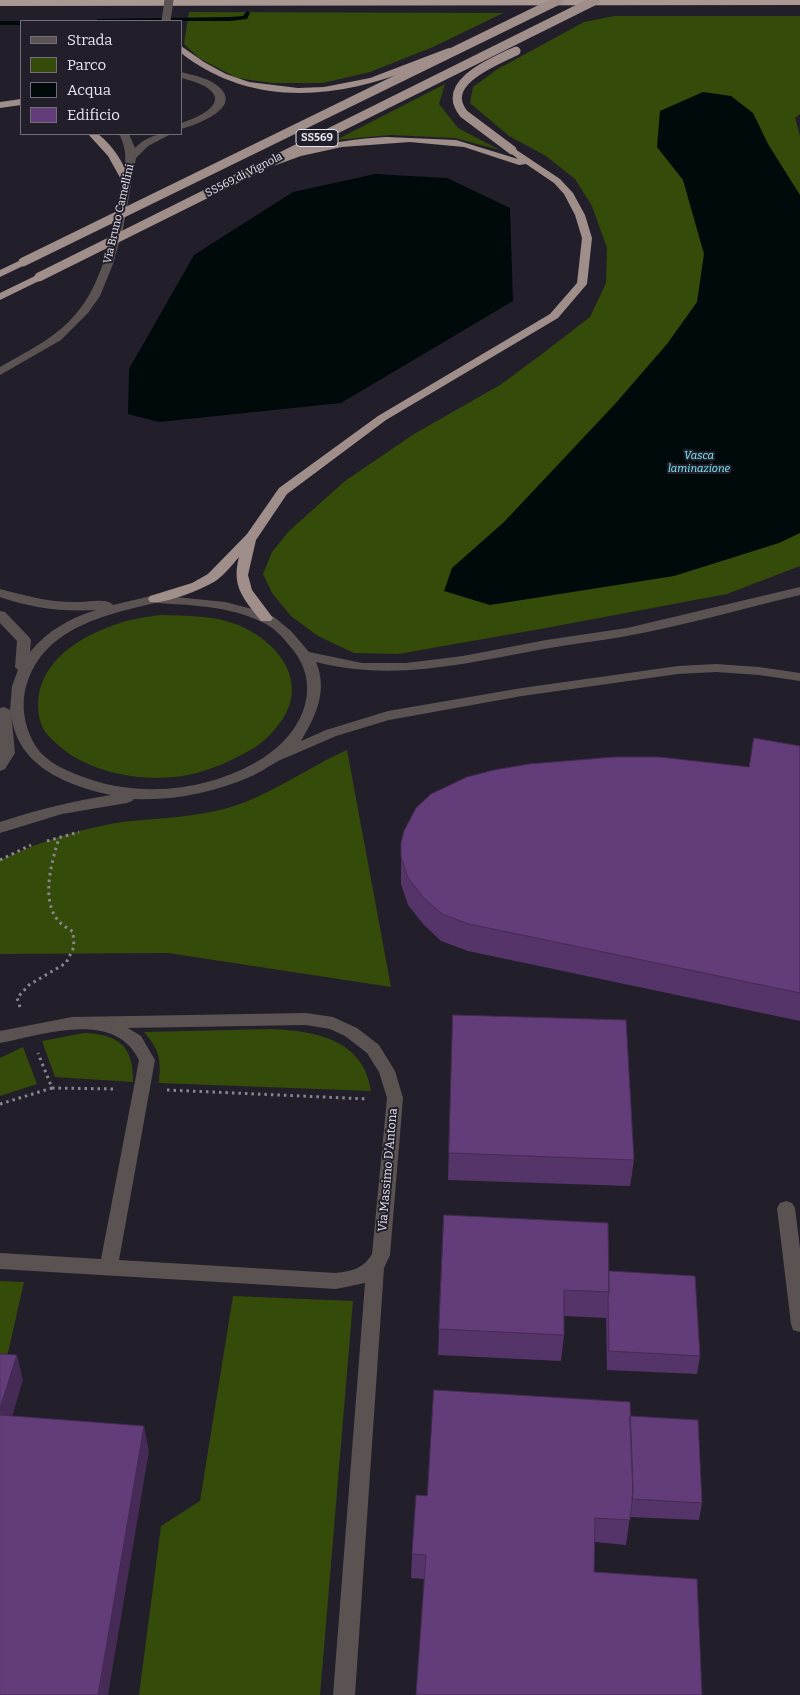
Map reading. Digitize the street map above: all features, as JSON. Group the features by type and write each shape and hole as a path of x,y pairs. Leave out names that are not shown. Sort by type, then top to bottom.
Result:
{"highway":[{"name":"SS569 di Vignola","path":"0,274 559,0"},
{"name":"SS569 di Vignola","path":"0,297 596,0"},
{"path":"155,599 197,586 213,577 252,537 283,491 382,418 554,316 582,284 587,238 580,215 568,194 557,181 489,134 460,109 457,99 462,84 488,66 564,26 607,0"},
{"path":"0,3 800,2"},
{"path":"182,50 193,60 216,73 244,83 301,90 336,88 373,80 465,46"},
{"path":"0,105 20,102"},
{"path":"0,110 20,112"},
{"path":"94,135 110,150 120,165 126,181"},
{"path":"242,176 312,150 366,141 399,139 457,143 537,168"},
{"path":"252,537 241,570 241,578 245,590 266,618"}],"street":[{"path":"166,20 169,0"},
{"path":"182,75 206,81 215,87 222,101 218,108 210,115 182,126"},
{"path":"125,135 131,144 133,156"},
{"path":"133,156 145,144 164,135"},
{"name":"Via Bruno Camellini","path":"0,372 40,348 72,325 92,303 106,271 113,246 133,156"},
{"path":"306,655 329,662 362,667 406,667 463,660 546,644 627,632 800,591"},
{"path":"0,593 35,603 70,608 139,603"},
{"path":"22,667 44,644 64,628 100,613 155,599 205,602 266,618 285,633 306,655 315,680 313,707 299,734 274,758"},
{"path":"0,615 24,640 22,667 3,714 8,753 0,766"},
{"path":"0,828 38,814 82,804 200,789 240,776 274,758 331,733 388,716 522,692 678,670 716,668 759,671 800,677"},
{"path":"11,696 12,722 25,746 47,766 78,782 106,789 157,794"},
{"name":"Via Massimo D'Antona","path":"0,1038 52,1026 96,1023 306,1019 333,1023 351,1032 373,1049 387,1071 395,1098 381,1255 374,1269 344,1695"},
{"path":"96,1023 126,1033 140,1043 147,1060 108,1268"},
{"path":"786,1208 800,1324"},
{"path":"0,1261 336,1281 358,1279 374,1269"}],"path":[{"path":"24,1016 17,998 29,985 66,963 74,947 73,932 56,919 51,904 52,861 59,838"},
{"path":"34,1044 52,1088"},
{"path":"0,1104 52,1088 125,1089"},
{"path":"159,1089 375,1099"}],"green space":[{"path":"189,12 503,13 433,47 370,72 323,83 272,83 237,78 199,58 184,44"},
{"path":"614,16 800,16 800,114 795,118 800,136 800,566 727,594 398,654 354,653 318,636 291,616 272,593 263,574 272,552 289,531 345,481 414,434 500,385 590,317 606,283 607,248 592,206 575,179 546,156 509,136 470,103 473,87 496,70 584,22"},
{"path":"445,84 439,104 458,128 500,150 455,138 390,135 336,140"},
{"path":"160,615 219,619 238,625 268,643 287,668 291,682 291,697 287,713 276,728 254,748 222,764 188,775 154,778 136,777 118,774 85,763 57,744 43,729 38,709 39,694 43,680 58,658 81,640 94,633 125,622"},
{"path":"347,750 391,987 168,953 0,954 0,860 47,841 114,823 189,816 241,804 272,790"},
{"path":"272,1029 305,1032 321,1036 348,1049 359,1060 367,1074 371,1091 159,1083 160,1067 158,1055 144,1032"},
{"path":"84,1033 107,1036 122,1045 131,1060 133,1082 55,1077 42,1041"},
{"path":"23,1047 37,1084 0,1096 0,1058"},
{"path":"0,1281 24,1282 2,1379 0,1379"},
{"path":"233,1296 353,1301 320,1695 139,1695 161,1526 200,1501"}],"water":[{"name":"Vasca laminazione","path":"703,92 731,96 753,113 768,144 800,195 800,533 779,543 674,576 490,605 444,591 452,568 504,522 615,404 667,344 697,302 704,254 683,180 657,147 660,111"},
{"path":"375,174 447,178 510,208 513,301 341,403 159,422 128,414 129,369 194,255 293,192"}],"building":[{"path":"754,738 800,746 800,993 469,924 442,914 423,897 408,878 401,857 401,843 404,831 416,808 431,794 467,777 529,764 614,757 659,757 749,767"},
{"path":"453,1015 626,1020 634,1160 449,1153"},
{"path":"444,1215 608,1223 609,1292 564,1290 564,1335 439,1329"},
{"path":"609,1271 695,1276 700,1356 609,1351"},
{"path":"0,1354 17,1355 0,1408"},
{"path":"434,1390 630,1402 633,1492 630,1520 595,1518 594,1572 697,1579 702,1695 416,1695 426,1555 412,1554 416,1495 427,1496"},
{"path":"0,1415 144,1426 98,1695 0,1695"},
{"path":"630,1416 698,1420 702,1503 632,1499"}],"waterway":[{"path":"164,20 245,18 247,13"},
{"path":"0,23 20,23"}]}
